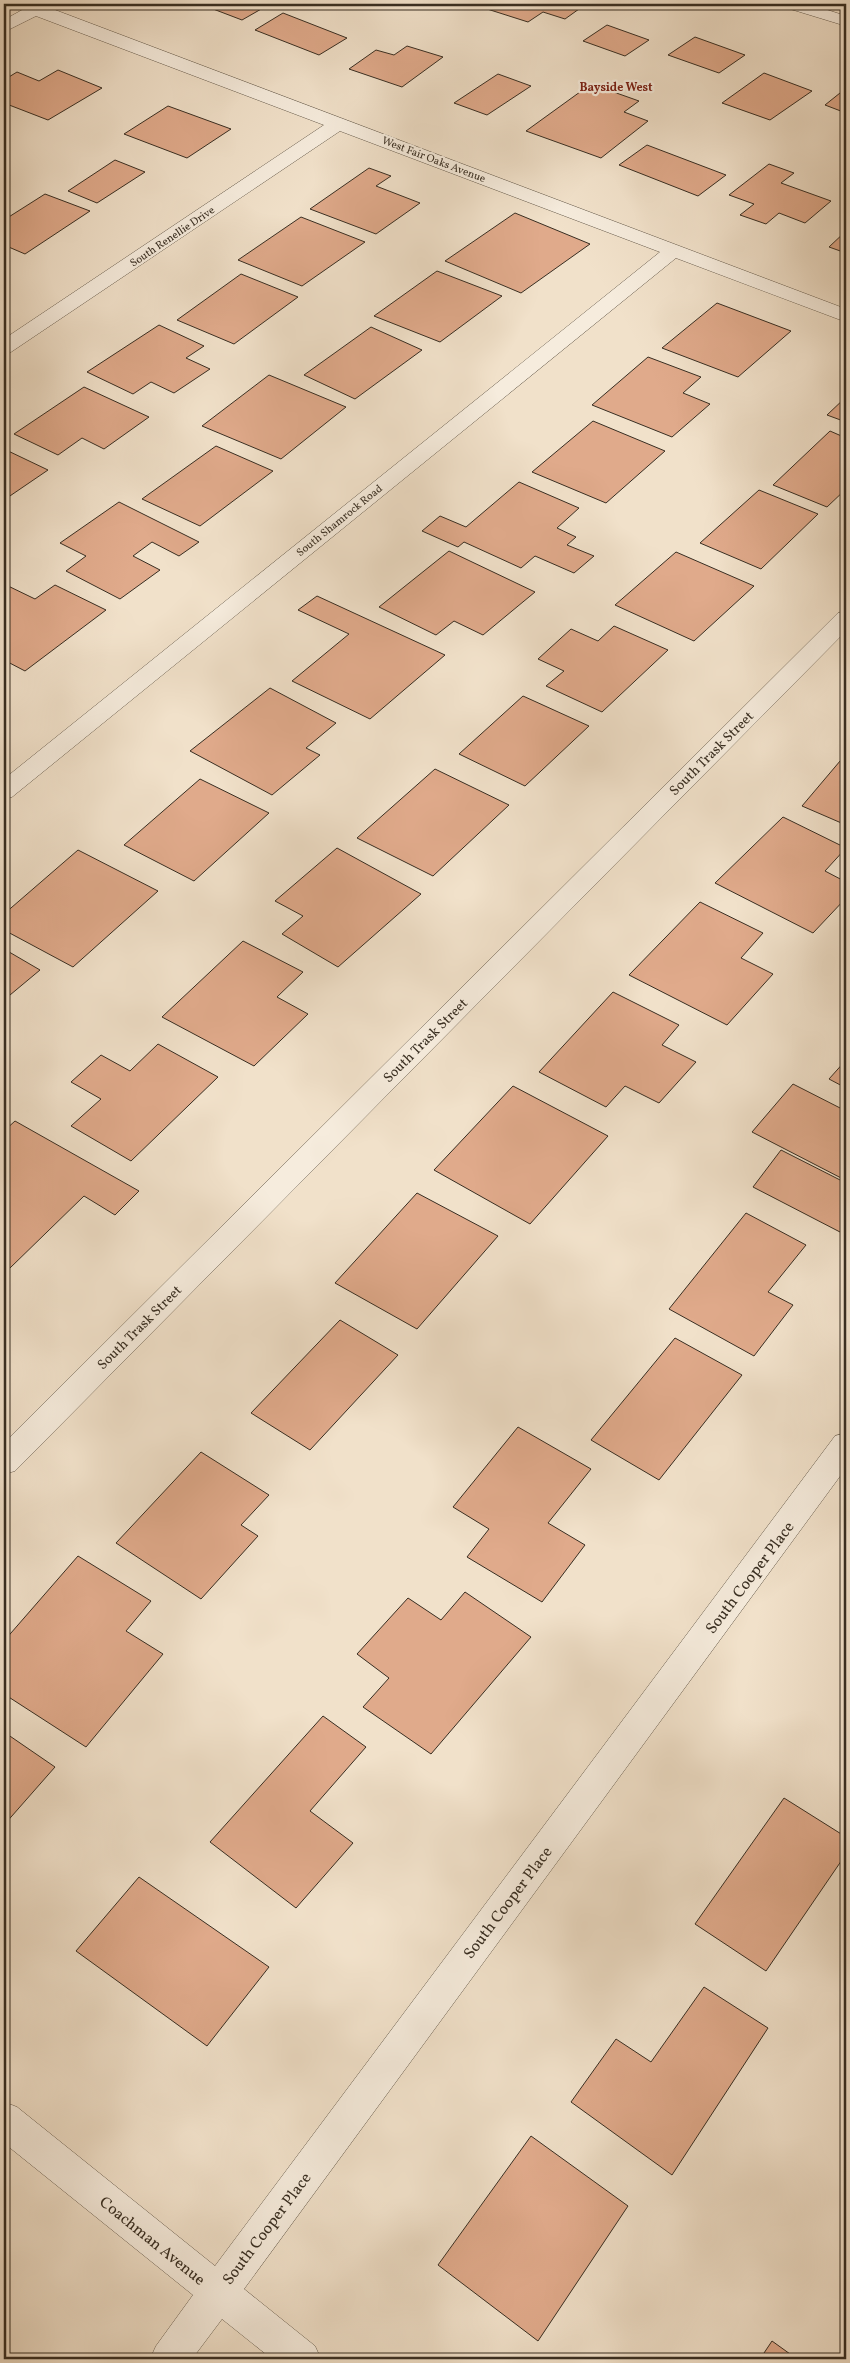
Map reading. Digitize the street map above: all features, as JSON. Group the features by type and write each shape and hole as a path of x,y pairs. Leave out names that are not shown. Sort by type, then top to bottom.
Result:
{"street":[{"path":"793,4 846,21"},
{"path":"4,28 28,7"},
{"name":"West Fair Oaks Avenue","path":"28,7 846,316"},
{"name":"South Renellie Drive","path":"4,348 339,123"},
{"name":"South Shamrock Road","path":"4,790 674,250"},
{"name":"South Trask Street","path":"4,1462 846,618"},
{"name":"South Cooper Place","path":"169,2359 846,1445"},
{"name":"Coachman Avenue","path":"4,2120 302,2359"}],"building":[{"path":"200,4 270,4 242,20"},
{"path":"490,4 586,4 565,19 543,12 528,22 484,8"},
{"path":"283,13 347,38 319,55 255,30"},
{"path":"607,25 649,40 625,56 583,41"},
{"path":"695,37 745,55 719,73 668,55"},
{"path":"407,46 443,57 402,87 349,69 376,50 394,55"},
{"path":"58,70 102,88 48,120 4,103 4,80 17,72 39,81"},
{"path":"764,73 812,91 770,120 722,103"},
{"path":"498,74 531,86 487,115 454,103"},
{"path":"591,84 639,101 624,112 648,121 601,158 526,131"},
{"path":"845,89 846,113 825,105"},
{"path":"168,106 231,129 187,158 124,134"},
{"path":"647,145 726,175 698,196 619,165"},
{"path":"115,160 145,172 97,203 68,191"},
{"path":"769,164 794,173 781,183 831,201 805,223 779,213 766,224 740,215 754,204 729,195"},
{"path":"369,168 391,176 376,186 420,203 376,234 310,209"},
{"path":"45,194 90,211 25,254 4,245 4,220"},
{"path":"515,213 590,244 521,293 445,261"},
{"path":"301,217 365,242 302,286 238,260"},
{"path":"846,231 846,253 829,247"},
{"path":"437,271 502,296 440,342 374,316"},
{"path":"241,274 298,297 234,344 177,320"},
{"path":"717,303 791,331 738,377 662,348"},
{"path":"159,325 204,346 186,358 210,369 174,393 151,382 133,394 87,372"},
{"path":"371,327 422,350 355,399 304,375"},
{"path":"648,357 701,377 683,393 710,404 672,437 592,405"},
{"path":"269,375 346,407 281,459 202,426"},
{"path":"84,387 149,417 104,449 82,438 58,455 14,434"},
{"path":"846,397 846,422 827,415"},
{"path":"593,421 665,451 606,503 532,472"},
{"path":"830,431 846,438 846,489 827,507 773,485"},
{"path":"216,446 273,471 200,526 142,499"},
{"path":"4,449 48,470 4,500"},
{"path":"519,482 579,508 557,528 576,537 567,545 594,556 574,573 535,556 521,568 464,542 458,547 422,531 440,516 466,527"},
{"path":"759,490 818,514 761,569 700,543"},
{"path":"119,502 199,542 179,556 152,542 133,556 160,570 120,599 66,571 86,556 60,543"},
{"path":"449,551 535,592 483,635 454,621 436,635 379,607"},
{"path":"676,552 754,586 694,641 615,605"},
{"path":"4,584 35,599 55,585 106,610 25,671 4,660"},
{"path":"317,596 445,655 370,719 292,681 349,634 298,610"},
{"path":"614,626 668,650 602,712 546,686 564,671 538,659 571,629 598,641"},
{"path":"270,688 336,723 306,748 320,755 272,795 190,751"},
{"path":"523,696 589,726 525,786 459,754"},
{"path":"846,754 846,825 802,806"},
{"path":"435,769 509,805 433,876 357,838"},
{"path":"200,779 269,813 194,881 124,845"},
{"path":"783,817 846,848 825,871 846,882 846,898 813,933 715,883"},
{"path":"337,848 421,894 338,967 282,934 303,916 275,901"},
{"path":"78,850 158,891 73,967 4,930 4,914"},
{"path":"700,902 763,933 741,958 773,974 727,1025 629,975"},
{"path":"243,941 303,972 277,997 308,1014 254,1066 162,1017"},
{"path":"4,949 40,970 4,1000"},
{"path":"613,992 679,1025 662,1045 696,1062 659,1103 625,1086 606,1107 539,1072"},
{"path":"158,1044 218,1077 131,1161 71,1126 101,1099 71,1082 101,1055 130,1071"},
{"path":"846,1060 846,1088 829,1079"},
{"path":"793,1084 846,1111 845,1180 752,1132"},
{"path":"513,1086 608,1136 530,1224 434,1170"},
{"path":"15,1121 139,1191 115,1215 84,1196 10,1268 4,1264 4,1131"},
{"path":"781,1150 846,1183 846,1224 840,1232 753,1187"},
{"path":"417,1193 498,1236 417,1329 335,1283"},
{"path":"746,1213 806,1245 768,1292 793,1305 754,1356 669,1309"},
{"path":"340,1320 398,1355 310,1450 251,1413"},
{"path":"675,1338 742,1375 659,1480 591,1440"},
{"path":"518,1427 591,1469 548,1523 585,1545 542,1602 467,1557 489,1529 453,1507"},
{"path":"201,1452 269,1495 241,1525 258,1536 201,1599 116,1543"},
{"path":"78,1556 151,1601 126,1631 163,1654 86,1747 4,1694 4,1641"},
{"path":"465,1592 531,1637 431,1754 363,1707 389,1678 357,1654 408,1598 441,1620"},
{"path":"323,1716 366,1747 310,1811 353,1843 296,1908 210,1842"},
{"path":"4,1732 55,1767 4,1825"},
{"path":"784,1798 846,1837 846,1854 766,1971 695,1924"},
{"path":"139,1877 269,1967 207,2046 76,1951"},
{"path":"704,1987 768,2028 672,2175 571,2102 616,2039 651,2062"},
{"path":"531,2136 628,2206 538,2341 438,2265"},
{"path":"772,2341 797,2359 760,2359"}],"district":[{"name":"Bayside West","path":"616,87"}]}
